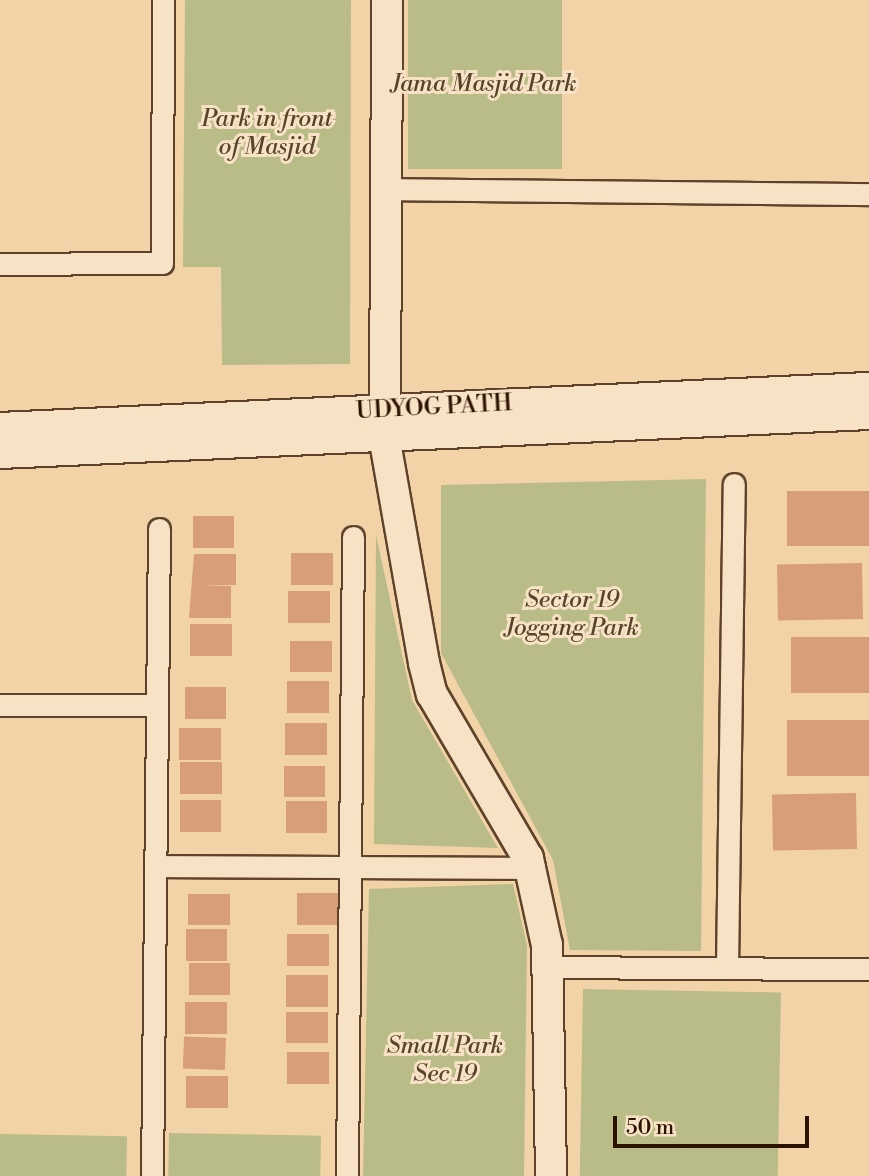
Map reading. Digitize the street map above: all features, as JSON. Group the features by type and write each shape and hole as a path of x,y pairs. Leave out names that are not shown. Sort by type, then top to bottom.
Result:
{"main road":[{"path":"387,0 385,423 424,663 432,694 528,858 547,945 551,1176"},
{"name":"UDYOG PATH","path":"0,453 869,388"},
{"name":"UDYOG PATH","path":"0,428 869,414"}],"street":[{"path":"0,264 162,263 163,0"},
{"path":"386,189 869,194"},
{"path":"727,968 734,484"},
{"path":"152,1176 159,529"},
{"path":"347,1176 353,537"},
{"path":"0,705 157,705"},
{"path":"155,866 530,868"},
{"path":"547,967 869,969"}],"green space":[{"name":"Park in front of Masjid","path":"185,0 351,0 350,364 222,365 221,267 183,267"},
{"name":"Jama Masjid Park","path":"408,0 562,0 562,169 408,169"},
{"name":"Sector 19 Jogging Park","path":"706,479 701,951 570,950 553,860 441,653 441,485"},
{"path":"376,535 412,700 498,848 374,844"},
{"name":"Small Park Sec 19","path":"513,884 527,945 524,1176 363,1176 369,889"},
{"path":"583,989 781,992 778,1176 580,1176"},
{"path":"169,1133 321,1136 320,1176 168,1176"},
{"path":"0,1134 127,1136 126,1176 0,1176"}],"building":[{"path":"787,491 869,491 869,546 787,546"},
{"path":"193,516 234,516 234,548 193,548"},
{"path":"291,553 333,553 333,585 291,585"},
{"path":"194,554 236,554 236,585 201,585 231,586 231,618 189,618"},
{"path":"862,563 863,619 778,620 777,564"},
{"path":"288,591 330,591 330,623 288,623"},
{"path":"190,624 232,624 232,656 190,656"},
{"path":"791,637 869,637 869,693 791,693"},
{"path":"290,641 332,641 332,672 290,672"},
{"path":"287,681 329,681 329,713 287,713"},
{"path":"185,687 226,687 226,719 185,719"},
{"path":"787,720 869,720 869,776 787,776"},
{"path":"285,723 327,723 327,755 285,755"},
{"path":"179,728 221,728 221,760 179,760"},
{"path":"180,762 222,762 222,794 180,794"},
{"path":"284,766 325,766 325,797 284,797"},
{"path":"856,793 857,849 773,850 772,794"},
{"path":"180,800 221,800 221,832 180,832"},
{"path":"286,801 327,801 327,833 286,833"},
{"path":"297,893 338,893 338,925 297,925"},
{"path":"188,894 230,894 230,925 188,925"},
{"path":"186,929 227,929 227,961 186,961"},
{"path":"287,934 329,934 329,966 287,966"},
{"path":"189,963 230,963 230,995 189,995"},
{"path":"286,975 328,975 328,1007 286,1007"},
{"path":"185,1002 227,1002 227,1034 185,1034"},
{"path":"286,1012 328,1012 328,1043 286,1043"},
{"path":"184,1037 226,1038 225,1070 183,1069"},
{"path":"287,1052 329,1052 329,1084 287,1084"},
{"path":"186,1076 228,1076 228,1108 186,1108"}]}
